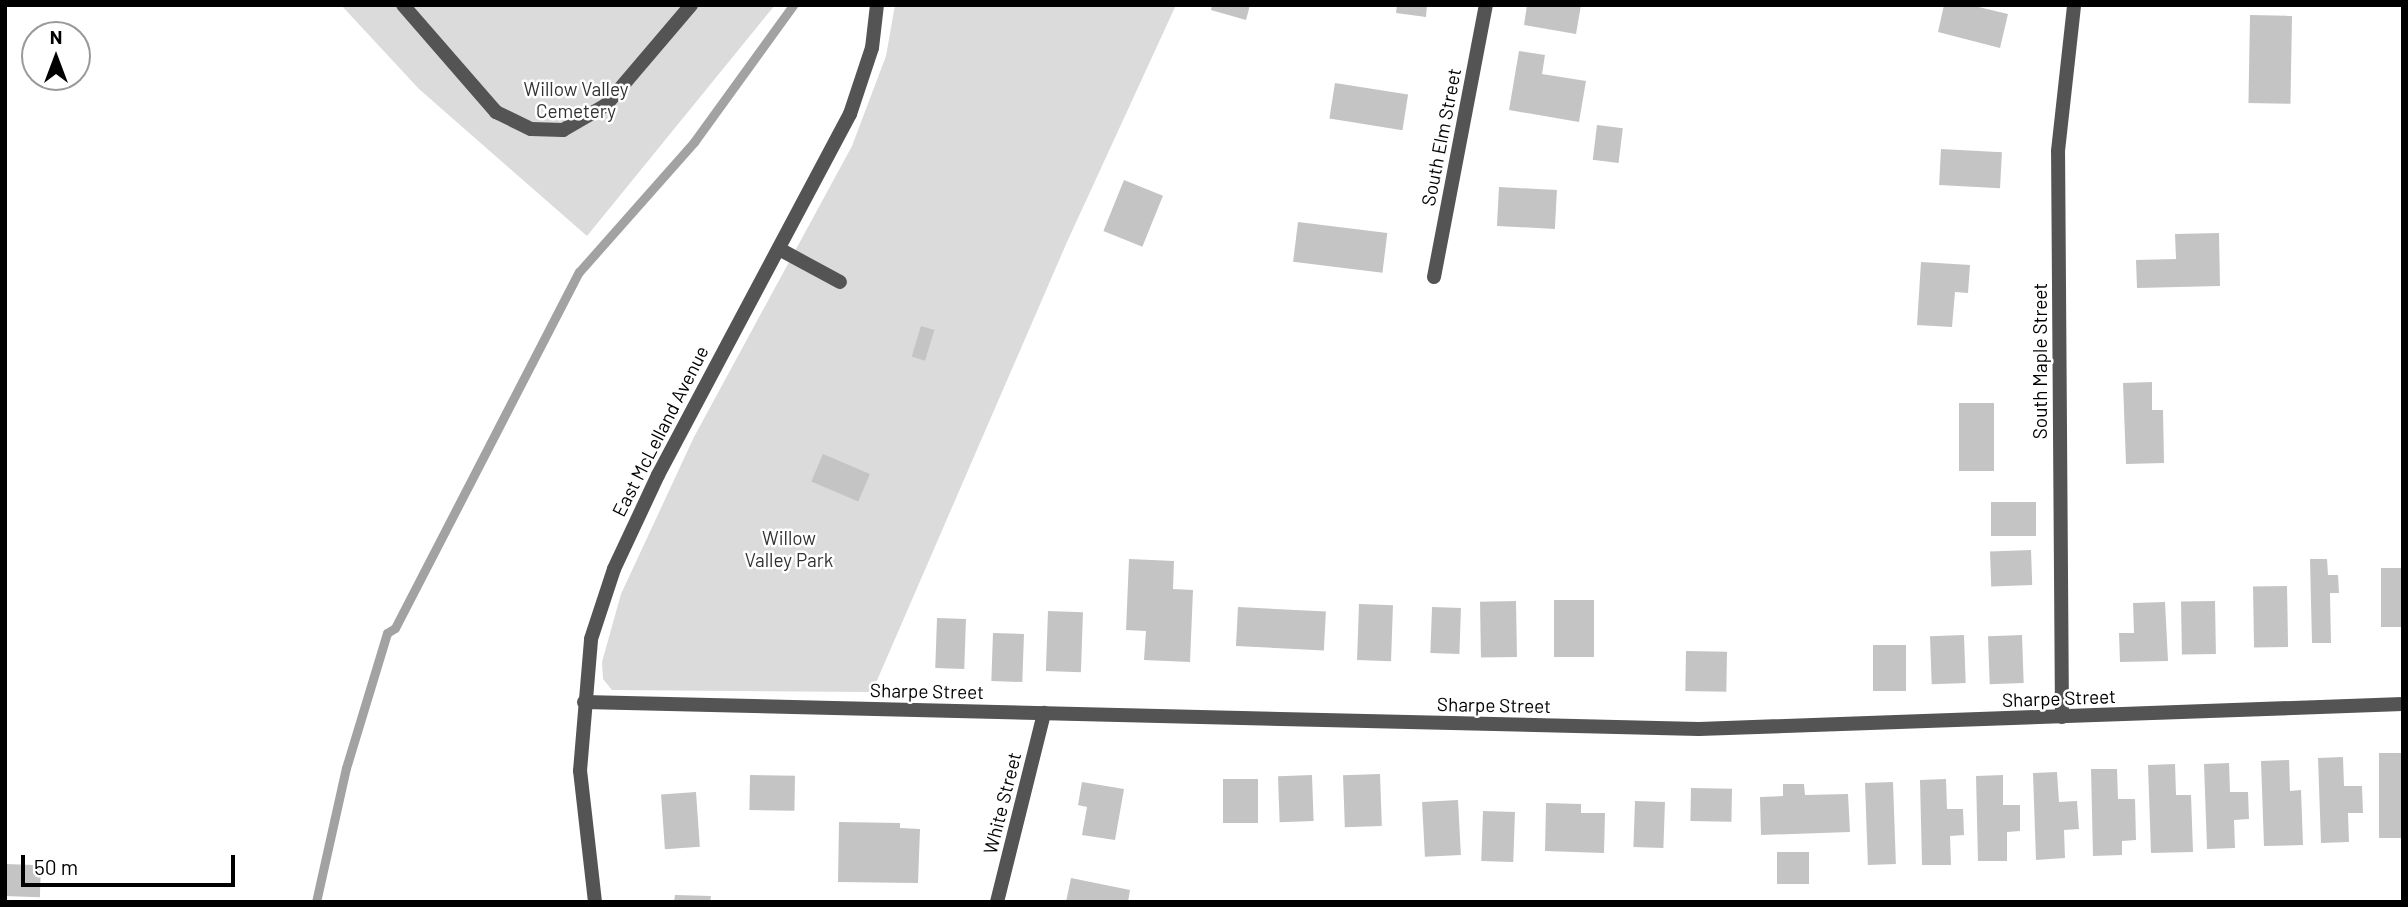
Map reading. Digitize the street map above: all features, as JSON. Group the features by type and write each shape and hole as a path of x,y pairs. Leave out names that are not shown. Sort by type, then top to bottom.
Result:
{"street":[{"path":"403,5 496,112 531,129 563,130 606,105 691,5"},
{"name":"East McLelland Avenue","path":"595,902 580,771 591,639 614,569 724,348 780,250 850,114 872,48 877,5"},
{"name":"South Elm Street","path":"1434,277 1486,5"},
{"name":"South Maple Street","path":"2062,716 2058,151 2074,5"},
{"path":"780,250 840,282"},
{"name":"Sharpe Street","path":"584,702 1699,729 2403,704"},
{"name":"White Street","path":"997,902 1044,713"}],"green space":[{"name":"Willow Valley Cemetery","path":"341,5 775,5 587,236 419,89"},
{"name":"Willow Valley Park","path":"895,5 1176,5 1067,242 872,692 612,690 603,679 602,662 621,594 694,437 852,146 886,56"}],"building":[{"path":"1212,5 1250,5 1246,20 1211,10"},
{"path":"1397,5 1427,5 1426,17 1396,13"},
{"path":"1527,5 1581,5 1576,34 1524,25"},
{"path":"1944,5 1970,5 2008,14 2000,48 1938,32"},
{"path":"2250,15 2292,16 2290,104 2248,103"},
{"path":"1519,51 1545,55 1542,74 1586,81 1579,122 1509,110"},
{"path":"1335,83 1408,95 1402,130 1329,119"},
{"path":"1597,125 1623,128 1619,163 1593,160"},
{"path":"1941,149 2002,152 2000,188 1939,185"},
{"path":"1124,180 1163,196 1142,247 1103,231"},
{"path":"1499,187 1557,190 1555,229 1497,226"},
{"path":"1298,222 1387,233 1382,273 1293,262"},
{"path":"2219,233 2220,286 2137,288 2136,260 2176,259 2175,234"},
{"path":"1921,262 1970,265 1968,293 1955,292 1952,327 1917,325"},
{"path":"921,326 934,330 925,361 912,357"},
{"path":"2152,382 2152,410 2163,410 2164,463 2126,464 2123,383"},
{"path":"1959,403 1994,403 1994,471 1959,471"},
{"path":"823,454 870,474 858,502 811,482"},
{"path":"1991,502 2036,502 2036,536 1991,536"},
{"path":"2031,550 2032,585 1991,586 1990,551"},
{"path":"1129,559 1174,561 1173,589 1193,590 1190,662 1144,660 1146,631 1126,630"},
{"path":"2310,559 2327,559 2328,575 2338,575 2339,593 2330,593 2331,643 2312,643"},
{"path":"2381,568 2403,568 2403,627 2381,627"},
{"path":"2287,586 2288,647 2254,648 2253,587"},
{"path":"1554,600 1594,600 1594,657 1554,657"},
{"path":"1516,601 1517,657 1481,658 1480,602"},
{"path":"2215,601 2216,654 2182,655 2181,602"},
{"path":"2165,602 2168,661 2120,662 2119,633 2134,633 2133,603"},
{"path":"1359,604 1393,605 1391,661 1357,660"},
{"path":"1238,607 1326,612 1324,651 1236,646"},
{"path":"1432,607 1461,608 1459,654 1430,653"},
{"path":"1048,611 1083,612 1081,672 1046,671"},
{"path":"937,618 966,619 964,669 935,668"},
{"path":"993,633 1024,634 1022,682 991,681"},
{"path":"1964,635 1966,683 1932,684 1930,636"},
{"path":"2022,635 2024,683 1990,684 1988,636"},
{"path":"1873,645 1906,645 1906,691 1873,691"},
{"path":"1686,651 1727,652 1726,692 1685,691"},
{"path":"2379,753 2403,753 2403,838 2379,838"},
{"path":"2343,757 2344,786 2362,786 2363,813 2348,813 2349,842 2321,843 2318,758"},
{"path":"2289,760 2290,791 2301,790 2303,845 2264,846 2261,761"},
{"path":"2229,763 2230,792 2248,792 2249,819 2234,820 2235,848 2207,849 2204,764"},
{"path":"2175,764 2176,795 2191,795 2193,852 2151,853 2148,765"},
{"path":"2091,769 2117,769 2118,799 2135,799 2136,840 2122,841 2122,855 2093,856"},
{"path":"2057,772 2059,802 2077,801 2079,829 2064,830 2065,858 2036,860 2033,773"},
{"path":"1380,774 1382,826 1345,827 1343,775"},
{"path":"750,775 795,776 794,811 749,810"},
{"path":"1312,775 1314,821 1280,822 1278,776"},
{"path":"2003,775 2003,805 2020,805 2020,831 2007,832 2007,861 1978,861 1976,776"},
{"path":"1223,779 1258,779 1258,823 1223,823"},
{"path":"1946,779 1947,809 1963,809 1964,835 1950,836 1951,865 1922,865 1920,780"},
{"path":"1082,782 1124,789 1115,840 1082,835 1087,807 1078,805"},
{"path":"1893,782 1896,864 1868,865 1865,783"},
{"path":"1783,784 1804,784 1805,795 1848,794 1850,832 1761,835 1760,797 1783,796"},
{"path":"1691,788 1732,789 1731,822 1690,821"},
{"path":"696,792 700,847 665,849 661,794"},
{"path":"1458,800 1461,855 1425,857 1422,802"},
{"path":"1635,801 1665,802 1663,848 1633,847"},
{"path":"1546,803 1581,804 1581,813 1605,813 1604,853 1545,851"},
{"path":"1483,811 1515,812 1513,862 1481,861"},
{"path":"839,822 900,823 900,828 920,829 918,883 838,882"},
{"path":"1777,852 1809,852 1809,884 1777,884"},
{"path":"5,864 41,865 40,897 5,896"},
{"path":"1071,878 1130,890 1128,902 1066,902"},
{"path":"675,895 711,896 710,902 674,902"}],"waterway":[{"path":"316,902 346,768 387,633 395,628 579,272 694,142 793,5"}]}
